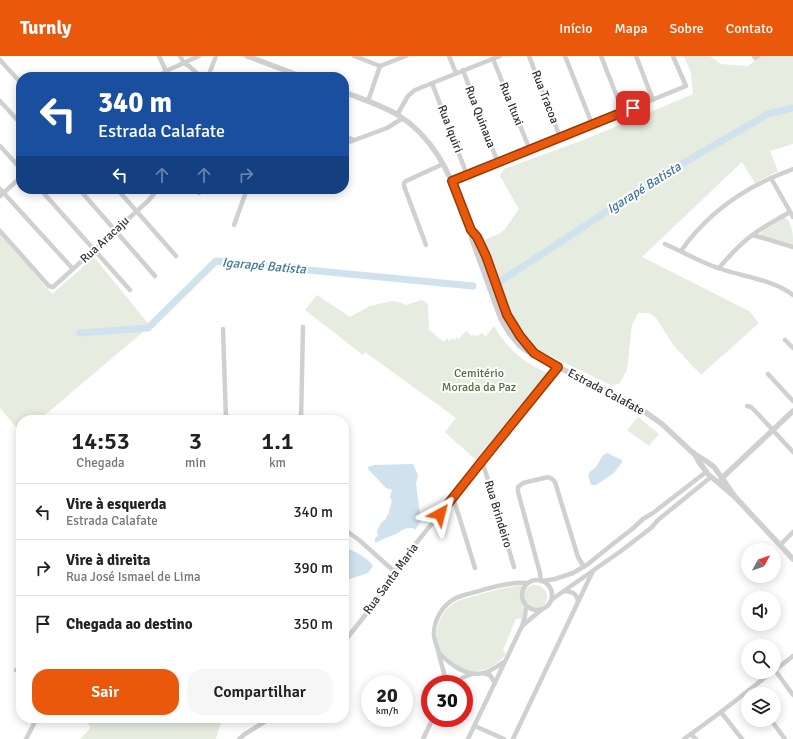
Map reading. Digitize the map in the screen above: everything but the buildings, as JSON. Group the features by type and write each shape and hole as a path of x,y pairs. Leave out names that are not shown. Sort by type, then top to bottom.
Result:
{"street":[{"path":"159,56 166,71 199,56"},
{"path":"180,56 184,63 196,72"},
{"path":"210,72 216,56"},
{"path":"247,56 286,72"},
{"path":"354,56 380,66 406,56"},
{"path":"449,56 456,73"},
{"path":"349,142 387,128 400,117 411,92 500,56"},
{"name":"Rua Tracoa","path":"529,56 560,137"},
{"path":"565,56 592,124"},
{"path":"602,56 622,112"},
{"path":"636,56 653,100"},
{"path":"452,181 686,86 673,56"},
{"name":"Rua Ituxi","path":"493,59 530,150"},
{"path":"1,60 16,77"},
{"path":"368,101 380,66"},
{"name":"Rua Quinaua","path":"463,70 498,163"},
{"name":"Rua Iquiri","path":"432,83 468,175"},
{"name":"Estrada Calafate","path":"349,94 368,101 400,117 420,133 443,164 452,181 471,230 472,239 501,319 510,334 520,346 558,367 633,404 662,424 693,453 710,464 736,498"},
{"path":"0,101 16,119"},
{"path":"349,138 354,140"},
{"path":"0,146 16,163"},
{"path":"426,245 404,183 443,164"},
{"path":"681,251 699,229 726,204 751,188 793,168"},
{"path":"771,178 793,217"},
{"path":"16,181 1,192 73,269"},
{"path":"44,194 130,290"},
{"path":"84,194 155,276"},
{"path":"121,194 176,256"},
{"name":"Rua Aracaju","path":"0,232 49,286 55,286 154,194"},
{"path":"234,225 245,194"},
{"path":"719,268 736,249 753,235 790,212"},
{"name":"Estrada Calafate","path":"471,230 477,237 486,256 507,315 520,336 534,353"},
{"path":"753,235 793,247"},
{"path":"665,244 699,261 770,283 793,295"},
{"path":"301,415 303,327"},
{"path":"223,329 226,415"},
{"path":"785,340 793,348"},
{"name":"Rua Santa Maria","path":"349,636 385,590 400,564 558,367"},
{"path":"768,374 793,401"},
{"path":"747,406 751,407 793,452"},
{"path":"717,482 720,482 722,478 793,411"},
{"name":"Estrada Calafate","path":"693,453 704,470 736,498 778,543"},
{"name":"Rua Brindeiro","path":"482,461 514,567"},
{"path":"643,526 645,518 652,515 704,470 703,466 710,464"},
{"path":"541,581 518,492 518,487 523,483 548,477 556,482 578,557 584,567"},
{"path":"522,626 546,607 551,600 626,547 643,526 711,477"},
{"path":"453,497 475,568"},
{"path":"541,610 533,610 526,606 523,601 522,596 524,588 528,584 534,581 541,581 566,575 584,567 631,530 643,526"},
{"path":"781,544 793,532"},
{"path":"349,533 395,572"},
{"path":"619,539 626,547"},
{"name":"Estrada Calafate","path":"781,546 793,559"},
{"path":"513,739 594,570"},
{"path":"541,581 548,585 552,594 551,600"},
{"path":"444,675 434,636 436,624 441,612 451,601 501,585 520,583 528,584"},
{"path":"565,591 574,593 578,602"},
{"path":"468,739 522,626 526,606"},
{"path":"439,653 451,665 472,674 484,673 490,675 495,683"},
{"path":"781,665 793,656"},
{"path":"484,673 504,662"},
{"path":"756,687 765,679"},
{"path":"780,679 793,695"},
{"path":"684,739 741,698"},
{"path":"721,712 742,739"},
{"path":"26,739 34,723"},
{"path":"239,739 262,723"},
{"path":"475,726 504,739"},
{"path":"424,739 429,727"},
{"path":"776,727 785,739"},
{"path":"692,734 696,739"}],"green space":[{"path":"684,56 710,56 721,64 748,66 761,56 793,56 793,144 770,151 778,171 755,183 742,162 642,257 749,311 759,323 701,375 674,346 656,318 650,313 638,313 632,325 627,370 619,384 611,385 538,350 528,341 514,321 484,244 486,239 499,234 505,229 519,209 500,176 504,169 586,139 693,94 691,73"},
{"path":"784,218 791,226 793,246 761,236 760,234"},
{"path":"0,232 52,294 94,257 150,326 45,415 16,415 16,427 0,408"},
{"name":"Cemitério Morada da Paz","path":"317,295 350,317 370,306 392,301 406,305 422,300 428,304 429,330 444,342 447,338 449,341 452,338 454,340 457,337 459,339 466,331 472,336 478,336 481,333 486,336 494,326 511,349 525,361 550,374 477,461 445,432 456,418 365,352 363,355 305,310"},
{"path":"638,417 659,434 649,446 627,430"},
{"path":"523,585 521,590 523,609 522,618 516,619 503,650 506,654 499,662 491,667 474,671 457,667 449,661 442,653 437,640 440,620 448,608 455,602 464,599 499,589"},
{"path":"535,585 543,589 547,597 543,605 535,609 527,605 523,597 527,589"},
{"path":"87,723 221,723 216,739 80,739 89,730 90,726"}],"water":[{"path":"607,453 622,460 622,462 614,473 596,485 591,485 588,475"},
{"path":"413,464 418,475 416,484 421,521 415,530 413,528 404,529 375,543 379,526 389,514 392,501 390,497 392,490 386,488 368,469 368,467 374,465"},
{"path":"349,549 360,555 373,566 368,573 349,579"}],"waterway":[{"name":"Igarapé Batista","path":"501,281 656,179 768,114 793,108"},
{"name":"Igarapé Batista","path":"80,333 148,328 216,261 473,286"}],"route":[{"path":"440,514 558,367 534,353 520,336 507,315 486,256 477,237 471,230 452,181 633,108"}]}
